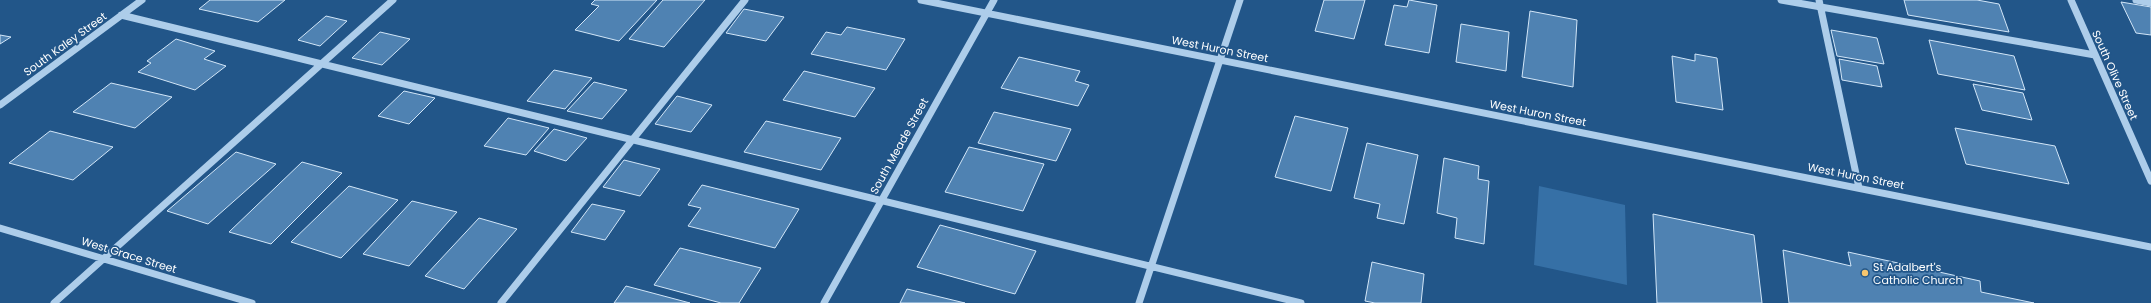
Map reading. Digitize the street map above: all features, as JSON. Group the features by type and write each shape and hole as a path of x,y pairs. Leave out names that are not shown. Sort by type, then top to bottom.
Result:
{"street":[{"name":"South Kaley Street","path":"0,105 142,0"},
{"path":"54,303 393,0"},
{"path":"501,303 555,233 632,141 745,0"},
{"name":"West Huron Street","path":"921,0 2151,247"},
{"name":"South Meade Street","path":"824,303 994,0"},
{"path":"1139,303 1240,0"},
{"path":"1781,0 1820,4 2095,55"},
{"name":"South Olive Street","path":"2071,0 2151,181"},
{"path":"2136,0 2151,3"},
{"path":"1820,4 1859,188"},
{"path":"121,15 323,63 632,141 1151,265 1301,303"},
{"name":"West Grace Street","path":"0,228 252,303"}],"shaded area":[{"path":"1539,186 1625,205 1627,285 1534,265"}],"building":[{"path":"210,0 285,0 258,22 199,9"},
{"path":"595,0 657,0 619,41 575,30 599,6 591,4"},
{"path":"663,0 705,0 664,47 629,39"},
{"path":"1324,0 1365,0 1354,39 1315,31"},
{"path":"1409,0 1437,5 1429,53 1385,45 1394,5 1407,7"},
{"path":"1904,0 1977,0 1999,4 2009,32 1908,15"},
{"path":"2121,2 2151,7 2151,35 2136,33"},
{"path":"744,9 784,17 766,41 726,33"},
{"path":"1530,11 1577,20 1573,87 1522,77"},
{"path":"326,16 347,21 320,46 298,40"},
{"path":"1461,24 1509,32 1506,71 1456,62"},
{"path":"847,27 905,39 886,70 811,54 826,32 841,35"},
{"path":"1831,30 1877,38 1884,64 1837,56"},
{"path":"380,32 410,39 382,65 352,58"},
{"path":"0,35 11,37 0,44"},
{"path":"176,39 215,51 204,59 226,66 195,90 138,72 151,63 147,61"},
{"path":"1929,40 2014,56 2025,90 1938,74"},
{"path":"1695,54 1717,58 1723,110 1676,102 1672,56 1695,61"},
{"path":"1019,57 1080,71 1075,81 1089,85 1078,106 1001,88"},
{"path":"1839,59 1877,66 1882,87 1842,80"},
{"path":"554,70 592,78 565,109 527,101"},
{"path":"804,71 875,88 855,117 783,100"},
{"path":"594,82 627,90 602,119 567,111"},
{"path":"111,83 172,97 135,128 73,112"},
{"path":"1973,84 2023,93 2032,120 1982,110"},
{"path":"404,91 435,98 409,124 378,116"},
{"path":"677,96 712,105 691,132 655,124"},
{"path":"994,112 1071,129 1056,161 978,143"},
{"path":"1295,116 1348,128 1331,191 1275,177"},
{"path":"508,118 549,128 526,155 484,146"},
{"path":"766,121 841,138 821,170 744,152"},
{"path":"1955,128 2055,146 2069,184 1966,164"},
{"path":"554,129 587,138 566,161 534,151"},
{"path":"50,131 113,147 73,180 9,163"},
{"path":"1367,143 1418,155 1404,224 1377,218 1380,204 1354,198"},
{"path":"969,147 1044,164 1023,211 945,192"},
{"path":"236,152 276,164 208,224 167,211"},
{"path":"1444,158 1479,166 1478,179 1489,181 1484,244 1455,238 1457,218 1437,213"},
{"path":"624,160 660,169 640,196 603,187"},
{"path":"302,162 342,173 271,244 229,232"},
{"path":"702,185 799,209 775,248 688,226 701,208 688,205"},
{"path":"349,186 398,200 341,258 291,242"},
{"path":"412,201 457,212 409,266 363,254"},
{"path":"592,204 625,211 605,240 571,232"},
{"path":"1653,214 1754,235 1762,303 1657,303"},
{"path":"479,218 517,229 464,289 425,276"},
{"path":"940,225 1036,251 1015,294 917,267"},
{"path":"680,248 761,268 739,303 721,303 654,285"},
{"name":"St Adalbert's Catholic Church","path":"1783,250 1851,266 1848,252 1980,281 1981,292 2034,303 1789,303"},
{"path":"1372,262 1424,274 1421,303 1375,303 1365,301"},
{"path":"626,286 690,303 614,303"},
{"path":"907,289 965,303 900,303"}],"place":[{"name":"St Adalbert's Catholic Church","path":"1865,273"}]}
